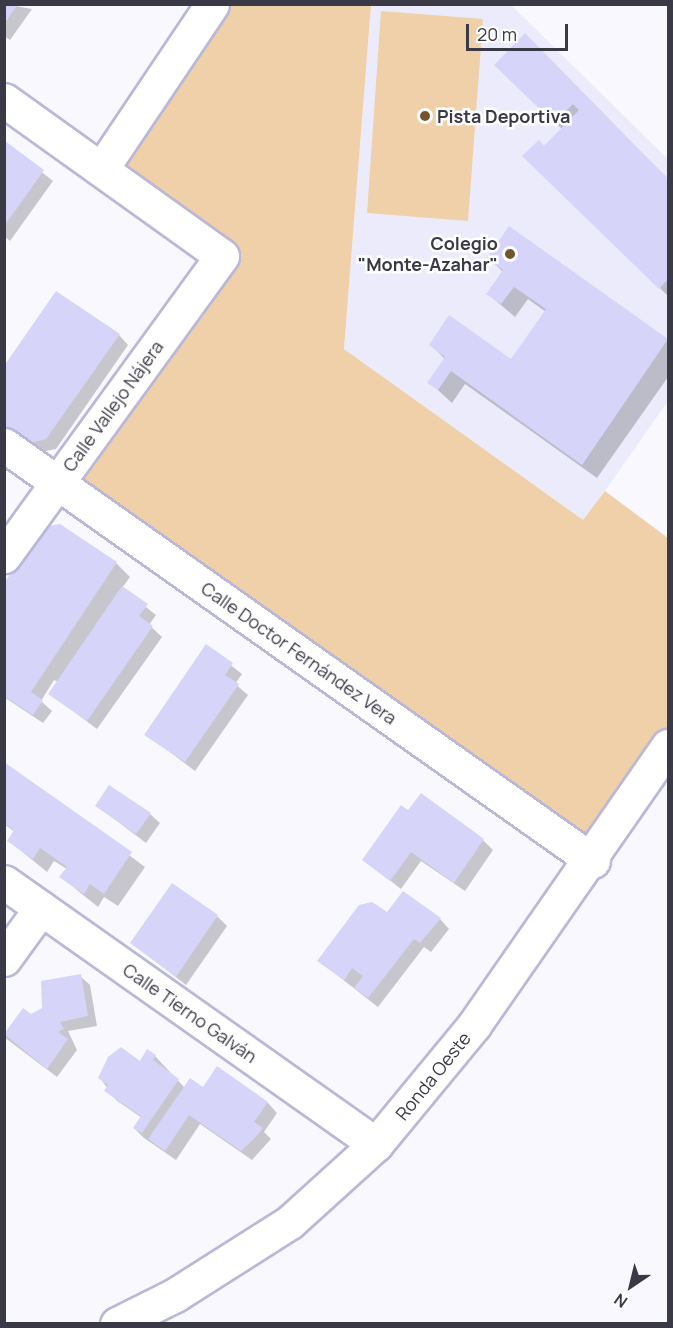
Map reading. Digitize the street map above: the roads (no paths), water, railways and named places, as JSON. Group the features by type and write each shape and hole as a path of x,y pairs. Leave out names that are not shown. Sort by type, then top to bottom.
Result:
{"street":[{"path":"4,100 102,168 212,4"},
{"name":"Calle Vallejo Nájera","path":"4,556 222,256 102,168"},
{"name":"Calle Doctor Fernández Vera","path":"4,445 593,861"},
{"name":"Ronda Oeste","path":"117,1323 175,1295 290,1222 376,1144 474,1025 593,861 669,746"},
{"name":"Calle Tierno Galván","path":"4,882 376,1144"},
{"path":"4,958 40,908"}],"place":[{"name":"Pista Deportiva","path":"425,116"},
{"name":"Colegio \"Monte-Azahar\"","path":"510,254"}]}
